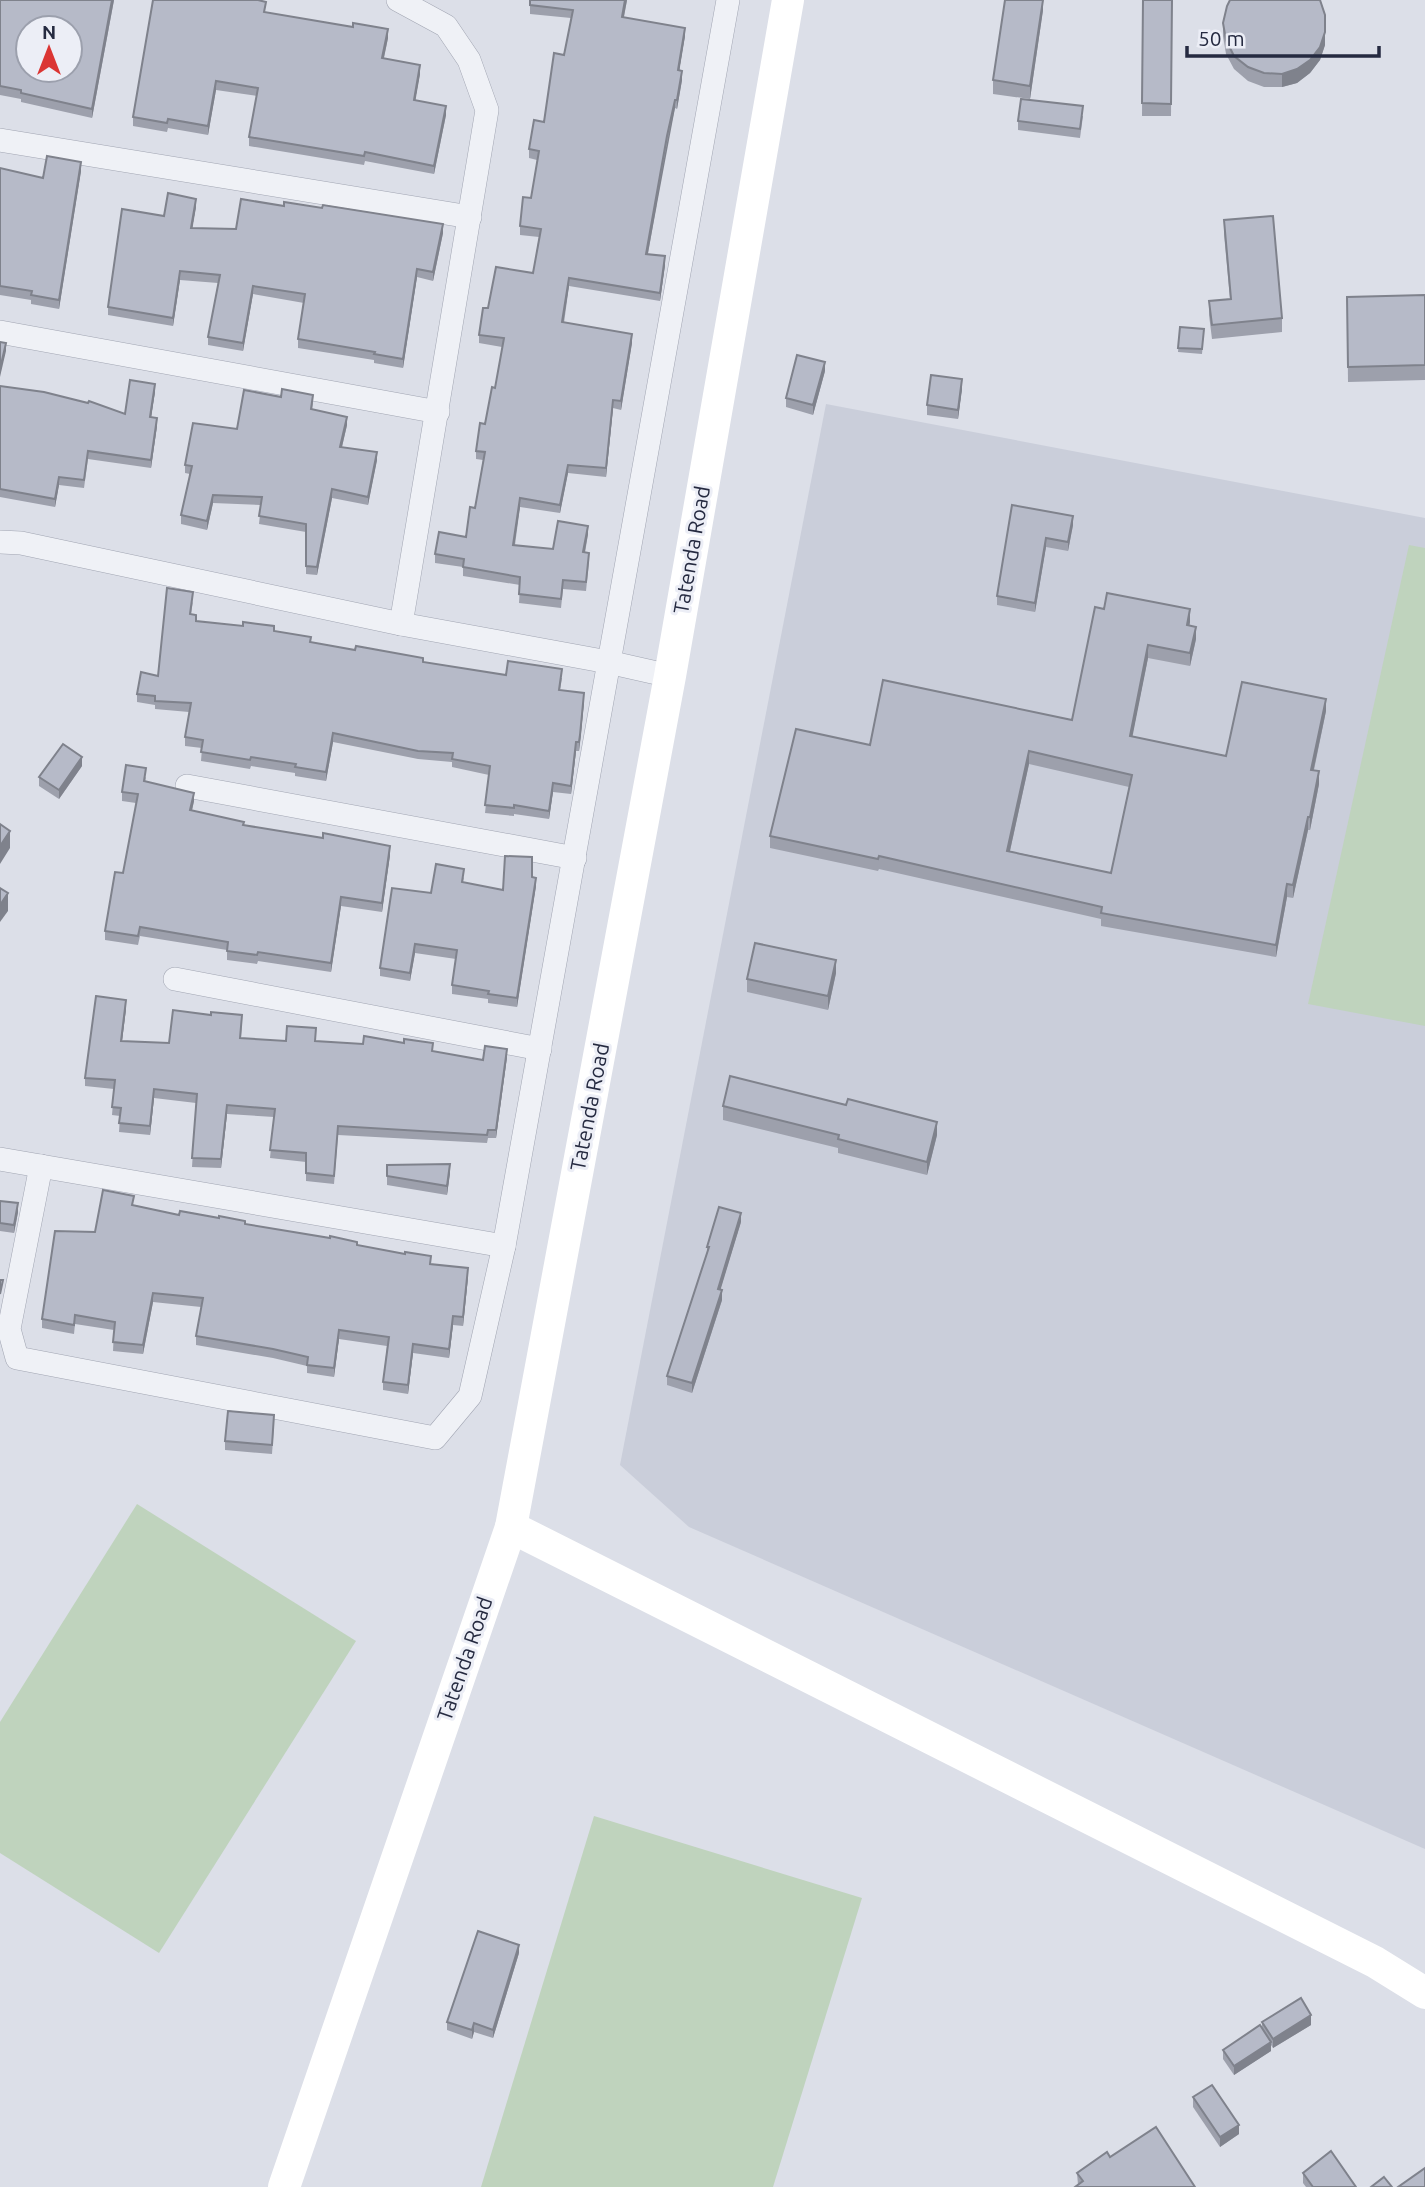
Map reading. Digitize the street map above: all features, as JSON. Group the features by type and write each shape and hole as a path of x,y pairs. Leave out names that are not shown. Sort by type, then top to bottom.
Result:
{"street":[{"path":"398,0 446,26 469,60 487,110 401,624"},
{"path":"41,1167 9,1329 17,1357 435,1438 470,1396 504,1246 727,0"},
{"name":"Tatenda Road","path":"284,2187 511,1527 670,676 788,0"},
{"path":"0,140 470,217"},
{"path":"0,332 438,412"},
{"path":"0,542 22,542 401,624 670,676"},
{"path":"187,786 575,858"},
{"path":"175,979 540,1049"},
{"path":"0,1158 504,1246"},
{"path":"511,1527 1375,1962 1425,1993"}],"shaded area":[{"path":"826,404 1425,518 1425,1849 689,1527 620,1465"}],"green space":[{"path":"1409,545 1425,548 1425,1026 1308,1004"},
{"path":"137,1504 356,1641 159,1953 0,1853 0,1722"},
{"path":"594,1816 862,1898 773,2187 481,2187"}],"building":[{"path":"0,0 112,0 92,109 21,93 21,90 0,86"},
{"path":"153,0 258,0 266,2 264,12 353,27 353,23 388,29 382,58 420,65 414,100 446,106 434,166 365,152 364,156 249,137 258,88 216,81 208,126 168,119 167,123 133,117"},
{"path":"530,0 625,0 622,17 685,28 678,70 682,71 677,100 667,136 646,254 665,256 660,293 569,278 562,322 632,334 621,401 613,400 606,468 568,465 560,505 520,498 513,545 553,549 558,521 588,526 583,552 589,553 586,582 563,580 561,599 519,594 520,577 463,567 464,559 435,554 439,532 466,537 470,507 475,508 485,452 476,451 480,423 485,424 504,338 479,335 483,308 488,308 496,267 533,273 541,229 520,226 523,197 531,198 539,151 529,149 534,120 544,122 554,53 564,55 573,10 530,5"},
{"path":"1005,0 1043,0 1030,86 993,80"},
{"path":"1143,0 1172,0 1171,104 1142,103"},
{"path":"1230,0 1320,0 1325,15 1325,32 1320,47 1310,60 1297,69 1282,74 1264,73 1248,67 1234,56 1226,40 1223,23"},
{"path":"1021,99 1083,106 1080,129 1018,121"},
{"path":"47,156 81,162 59,300 31,295 32,291 0,286 0,168 43,178"},
{"path":"168,193 196,199 191,228 236,229 241,199 284,206 284,202 322,208 323,205 443,224 433,272 417,269 403,359 298,339 305,294 253,286 243,343 208,337 220,275 180,271 173,318 108,307 122,209 164,216"},
{"path":"1273,216 1282,318 1212,325 1209,301 1231,299 1224,220"},
{"path":"1425,295 1425,365 1348,367 1347,297"},
{"path":"1180,327 1204,329 1202,349 1178,348"},
{"path":"0,342 6,343 0,369"},
{"path":"797,355 825,362 813,405 786,398"},
{"path":"931,375 962,379 958,410 927,405"},
{"path":"130,380 155,384 150,417 157,418 151,460 88,451 84,480 59,477 55,499 0,489 0,386 44,392 88,403 89,401 125,414"},
{"path":"282,389 313,395 311,409 347,417 340,447 377,452 368,497 332,489 317,567 306,566 306,524 259,516 262,497 213,495 207,521 181,515 192,466 185,465 193,423 237,429 244,390 281,397"},
{"path":"1012,505 1073,516 1068,542 1046,538 1035,603 997,596"},
{"path":"167,588 193,592 190,614 196,615 196,621 274,626 274,631 311,637 310,642 355,650 356,646 423,658 423,662 506,675 508,661 562,669 559,690 584,693 571,786 553,783 549,811 514,805 514,808 485,805 490,766 452,759 453,753 418,751 333,733 326,772 295,767 296,764 201,752 203,740 185,737 191,703 155,701 155,696 137,694 141,672 158,676"},
{"path":"1107,593 1190,609 1187,625 1196,627 1190,653 1148,645 1130,736 1226,756 1242,682 1326,699 1311,770 1319,771 1310,817 1293,885 1287,884 1276,945 1101,913 1102,907 879,856 878,859 770,836 796,729 870,745 883,680 1072,720 1095,607 1104,609","holes":["1029,751 1132,775 1111,873 1007,851"]},
{"path":"63,744 82,757 59,790 39,777"},
{"path":"126,765 146,768 144,781 194,793 190,810 244,822 243,825 323,838 323,833 390,846 382,903 341,897 331,963 258,952 257,955 227,951 228,942 140,927 138,936 105,931 115,872 123,873 138,794 122,792"},
{"path":"0,824 10,831 0,846"},
{"path":"505,856 532,857 532,877 536,878 517,998 452,985 457,950 415,944 410,973 380,968 392,888 431,893 436,864 464,869 462,882 503,890"},
{"path":"0,888 8,893 0,905"},
{"path":"755,943 836,960 828,996 747,979"},
{"path":"96,996 126,1000 121,1041 169,1043 173,1010 211,1015 211,1012 242,1015 240,1038 286,1041 287,1026 316,1028 315,1041 363,1044 364,1036 404,1043 404,1039 433,1043 432,1051 483,1060 485,1046 507,1049 496,1130 488,1130 487,1135 338,1126 334,1176 306,1173 306,1153 270,1150 275,1109 227,1105 221,1159 192,1158 197,1094 154,1089 150,1126 119,1123 121,1108 112,1107 115,1080 85,1078"},
{"path":"730,1076 846,1105 848,1099 937,1122 927,1162 838,1139 839,1135 723,1106"},
{"path":"450,1164 447,1186 387,1176 387,1165"},
{"path":"103,1190 134,1196 132,1205 179,1215 180,1211 219,1216 245,1221 245,1224 330,1236 357,1242 357,1245 431,1256 430,1264 468,1268 463,1317 453,1316 449,1349 413,1344 408,1385 383,1382 389,1337 339,1330 334,1368 307,1365 308,1357 196,1336 203,1298 153,1293 143,1345 113,1342 115,1322 75,1315 74,1325 42,1319 55,1231 95,1232"},
{"path":"0,1201 18,1203 14,1225 0,1223"},
{"path":"719,1207 741,1213 718,1289 722,1290 692,1383 667,1376 709,1247"},
{"path":"228,1411 274,1415 272,1445 225,1441"},
{"path":"478,1931 519,1945 493,2030 474,2023 472,2030 447,2022"},
{"path":"1301,1998 1311,2015 1273,2039 1262,2022"},
{"path":"1260,2025 1271,2042 1234,2066 1223,2050"},
{"path":"1212,2085 1239,2125 1220,2137 1193,2097"},
{"path":"1156,2127 1195,2187 1075,2187 1083,2181 1077,2173 1107,2152 1110,2157"},
{"path":"1331,2151 1356,2187 1313,2187 1303,2173"},
{"path":"1425,2168 1425,2187 1398,2187"},
{"path":"1384,2177 1392,2187 1371,2187"}]}
